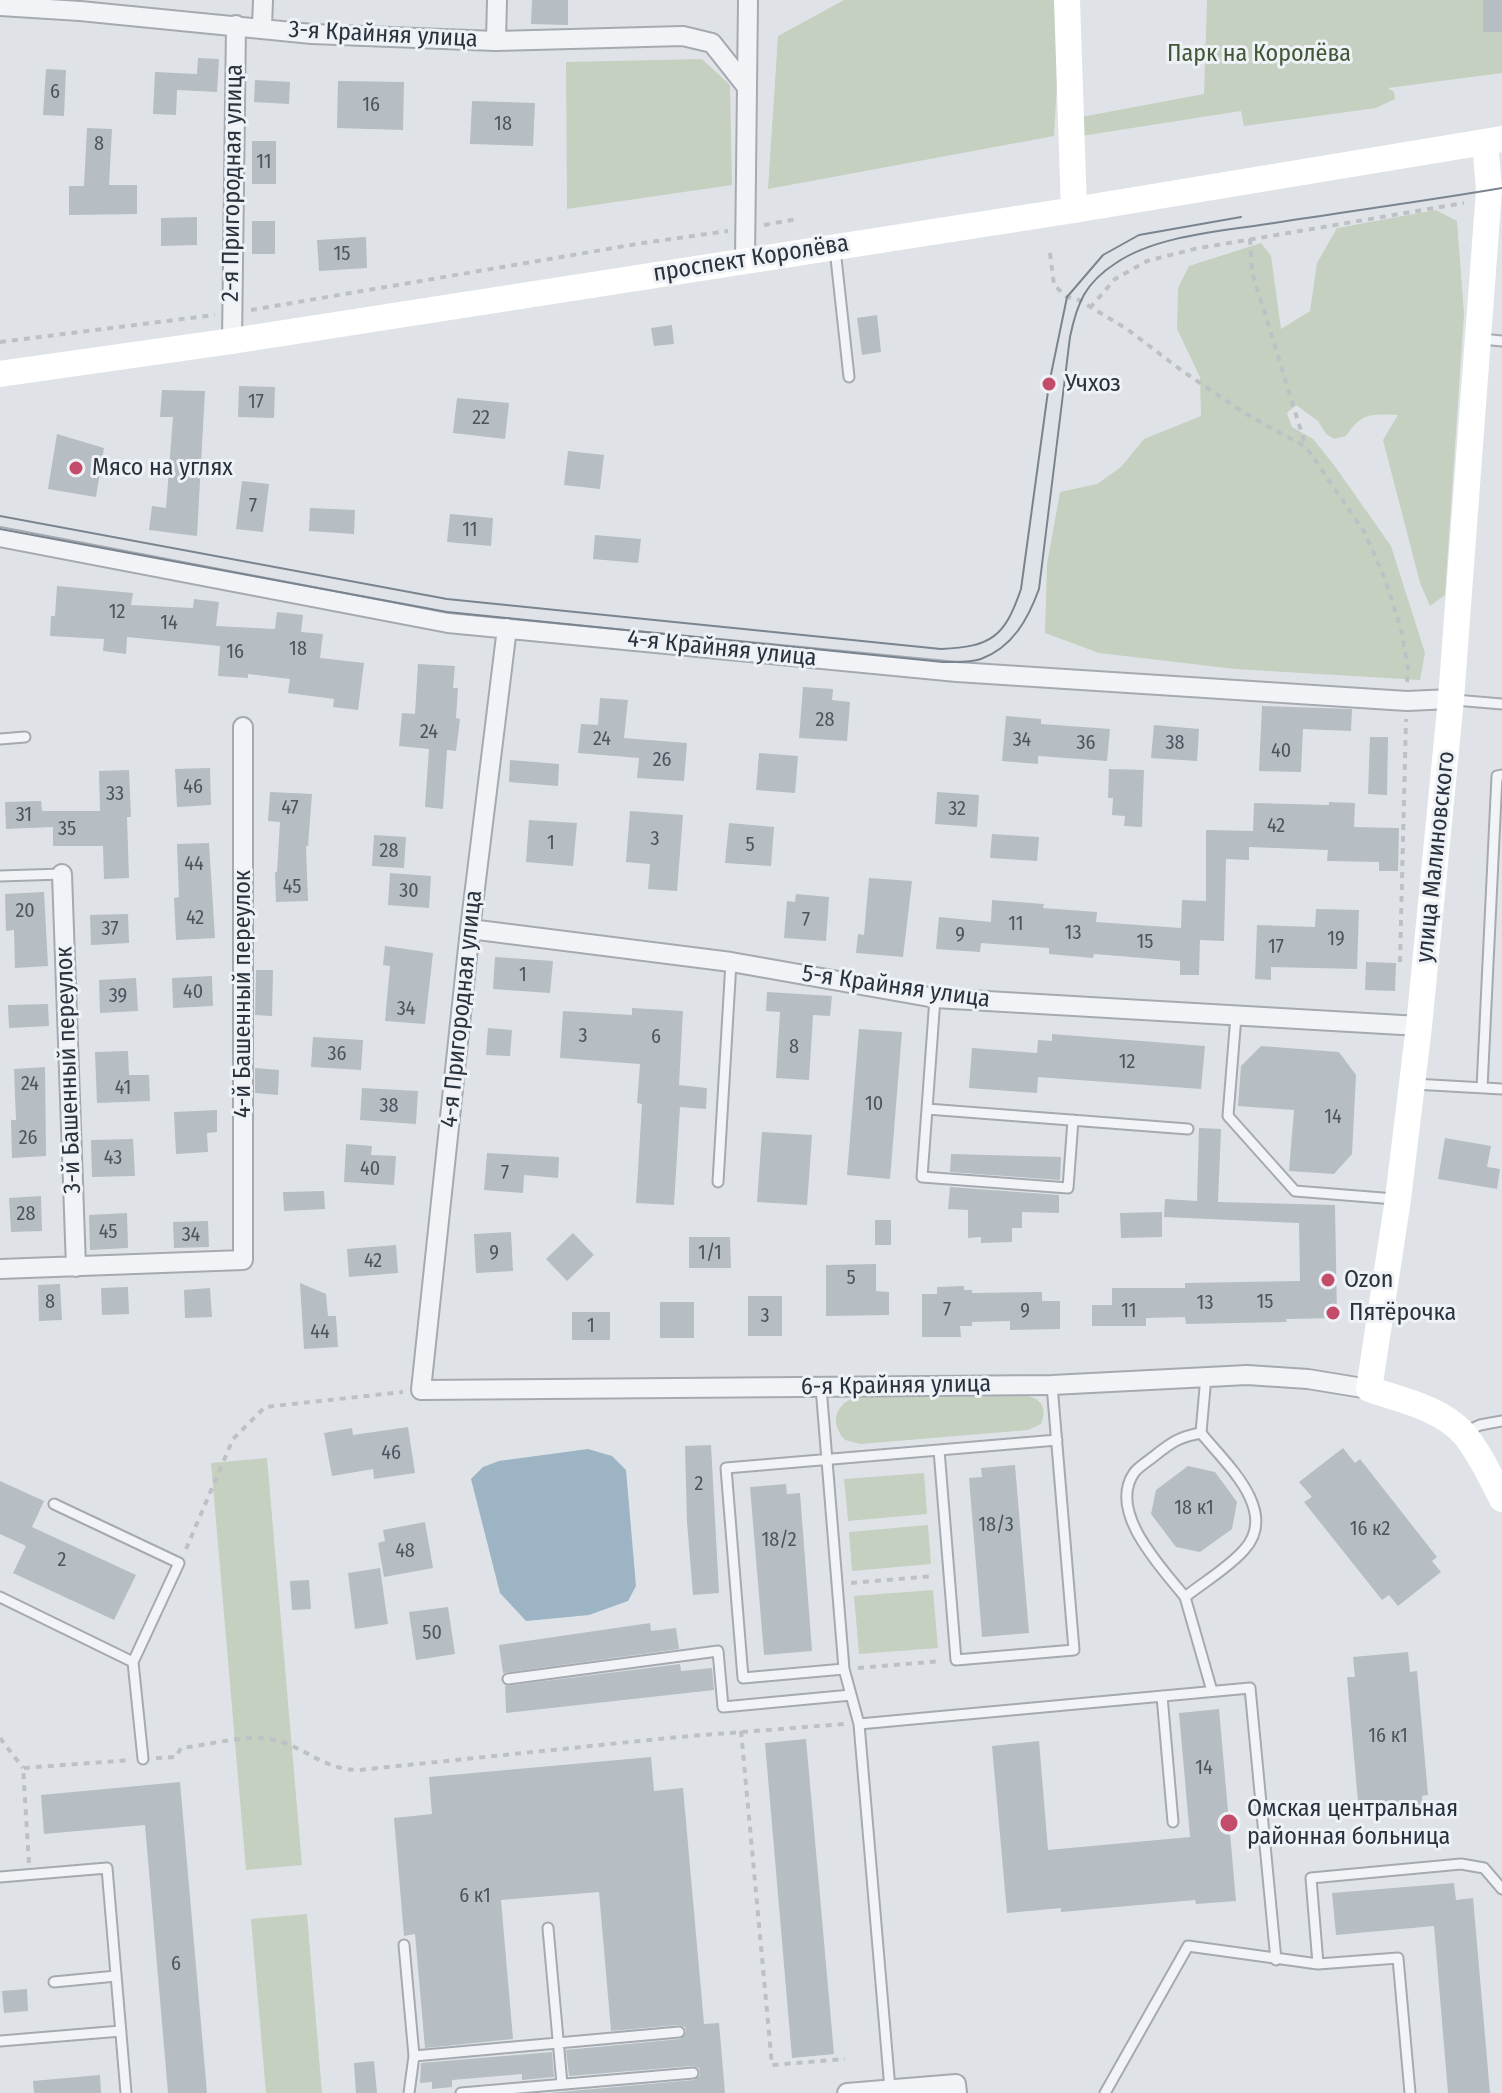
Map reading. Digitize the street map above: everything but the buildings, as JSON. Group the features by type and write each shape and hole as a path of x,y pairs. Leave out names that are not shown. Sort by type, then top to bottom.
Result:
{"street":[{"path":"262,27 263,0"},
{"path":"496,41 497,0"},
{"path":"745,259 748,0"},
{"path":"1067,0 1074,210"},
{"name":"3-я Крайняя улица","path":"0,6 262,27 312,34 496,41 683,36 712,43 746,86"},
{"name":"2-я Пригородная улица","path":"232,341 236,25"},
{"name":"проспект Королёва","path":"0,374 1074,210 1493,141"},
{"name":"улица Малиновского","path":"1369,1389 1413,1084 1491,340 1488,199 1493,141"},
{"name":"4-я Крайняя улица","path":"0,537 448,623 957,672 1407,701 1451,699"},
{"name":"4-я Пригородная улица","path":"421,1390 470,929 507,628"},
{"name":"4-й Башенный переулок","path":"76,1267 243,1260 243,727"},
{"name":"3-й Башенный переулок","path":"62,874 76,1267"},
{"name":"5-я Крайняя улица","path":"470,929 731,962 935,998 1419,1026"},
{"path":"0,1269 76,1267"},
{"name":"6-я Крайняя улица","path":"421,1390 1052,1385 1247,1375 1308,1379 1369,1389"},
{"path":"1369,1389 1443,1417 1463,1433 1502,1499"},
{"path":"847,2093 956,2084 957,2093"}],"lane":[{"path":"834,246 849,377"},
{"path":"1451,699 1502,704"},
{"path":"0,739 25,737"},
{"path":"1482,1088 1497,776 1502,775"},
{"path":"0,876 62,874"},
{"path":"718,1182 731,962"},
{"path":"935,998 922,1177 1068,1188 1073,1120"},
{"path":"1236,1016 1228,1116 1295,1191 1398,1199"},
{"path":"1413,1084 1502,1089"},
{"path":"927,1109 1188,1129"},
{"path":"1185,1597 1244,1550 1256,1532 1256,1511 1250,1495 1201,1433 1206,1376"},
{"path":"939,1450 956,1660 1074,1650 1052,1385"},
{"path":"821,1387 844,1669 859,1724 890,2089"},
{"path":"1463,1433 1480,1425 1502,1421"},
{"path":"1201,1433 1179,1436 1134,1472 1125,1492 1130,1517 1145,1547 1185,1597 1212,1691"},
{"path":"844,1669 743,1678 726,1468 1057,1440"},
{"path":"54,1504 179,1563 133,1662 143,1759"},
{"path":"0,1597 133,1662"},
{"path":"508,1679 718,1651 723,1707 851,1695"},
{"path":"859,1724 1250,1688 1276,1960"},
{"path":"1162,1696 1173,1822"},
{"path":"1318,1964 1311,1878 1461,1864 1484,1868 1502,1889"},
{"path":"0,1877 107,1868 126,2093"},
{"path":"548,1928 562,2084"},
{"path":"404,1945 414,2056 409,2093"},
{"path":"1105,2093 1188,1946 1318,1964 1398,1958 1410,2093"},
{"path":"54,1982 116,1976"},
{"path":"0,2041 121,2031"},
{"path":"414,2056 679,2032"},
{"path":"461,2093 693,2073"}],"path":[{"path":"1090,308 1115,279 1147,261 1250,239 1488,199"},
{"path":"0,342 231,313 797,219"},
{"path":"1250,239 1252,272 1306,447 1365,533 1385,579 1401,629 1408,668 1400,963"},
{"path":"1050,253 1054,285 1067,297 1079,300 1127,329 1246,414 1306,447"},
{"path":"179,1563 233,1439 265,1407 421,1390"},
{"path":"837,1584 949,1574"},
{"path":"844,1669 956,1660"},
{"path":"23,1768 176,1757 181,1748 244,1738 268,1739 304,1750 341,1770 359,1770 741,1731 859,1724"},
{"path":"741,1731 772,2065 845,2059"},
{"path":"0,1738 23,1768 30,1874"}],"green space":[{"path":"844,0 1057,0 1059,51 1054,136 768,189 778,36"},
{"name":"Парк на Королёва","path":"1207,0 1502,0 1502,73 1388,88 1394,92 1395,99 1376,108 1244,126 1241,111 1081,136 1081,117 1204,94"},
{"path":"702,59 730,85 732,185 567,209 566,62"},
{"path":"1436,210 1457,221 1464,314 1445,595 1430,606 1420,583 1383,440 1398,415 1368,416 1357,422 1346,436 1334,439 1326,434 1318,421 1296,405 1287,413 1292,427 1313,439 1334,465 1391,546 1425,653 1420,680 1235,669 1099,653 1045,633 1047,564 1060,492 1097,484 1121,467 1144,439 1201,416 1200,377 1177,329 1178,288 1189,266 1261,243 1271,256 1281,329 1310,311 1317,263 1337,228"},
{"path":"1028,1396 1040,1403 1044,1414 1041,1424 1028,1430 861,1444 845,1440 836,1421 839,1409 857,1397"},
{"path":"267,1458 302,1865 246,1870 211,1463"},
{"path":"924,1473 927,1514 848,1521 844,1479"},
{"path":"928,1525 931,1564 852,1571 849,1532"},
{"path":"933,1590 938,1648 859,1654 854,1596"},
{"path":"307,1914 322,2093 266,2093 251,1919"}],"water":[{"path":"588,1449 612,1456 626,1470 636,1586 628,1601 589,1615 526,1621 500,1593 471,1479 483,1467 499,1461"}],"tram line":[{"path":"0,529 447,612 943,662 977,660 1002,647 1018,631 1039,589 1070,337 1079,304 1097,278 1133,254 1171,240 1502,188"},
{"path":"0,516 447,599 941,649 973,645 985,642 1002,628 1021,589 1049,384 1067,297 1103,255 1139,235 1241,217"}],"place":[{"name":"Учхоз","path":"1049,384"},
{"name":"Мясо на углях","path":"76,468"},
{"name":"Ozon","path":"1328,1280"},
{"name":"Пятёрочка","path":"1333,1313"},
{"name":"Омская центральная районная больница","path":"1229,1823"}]}
